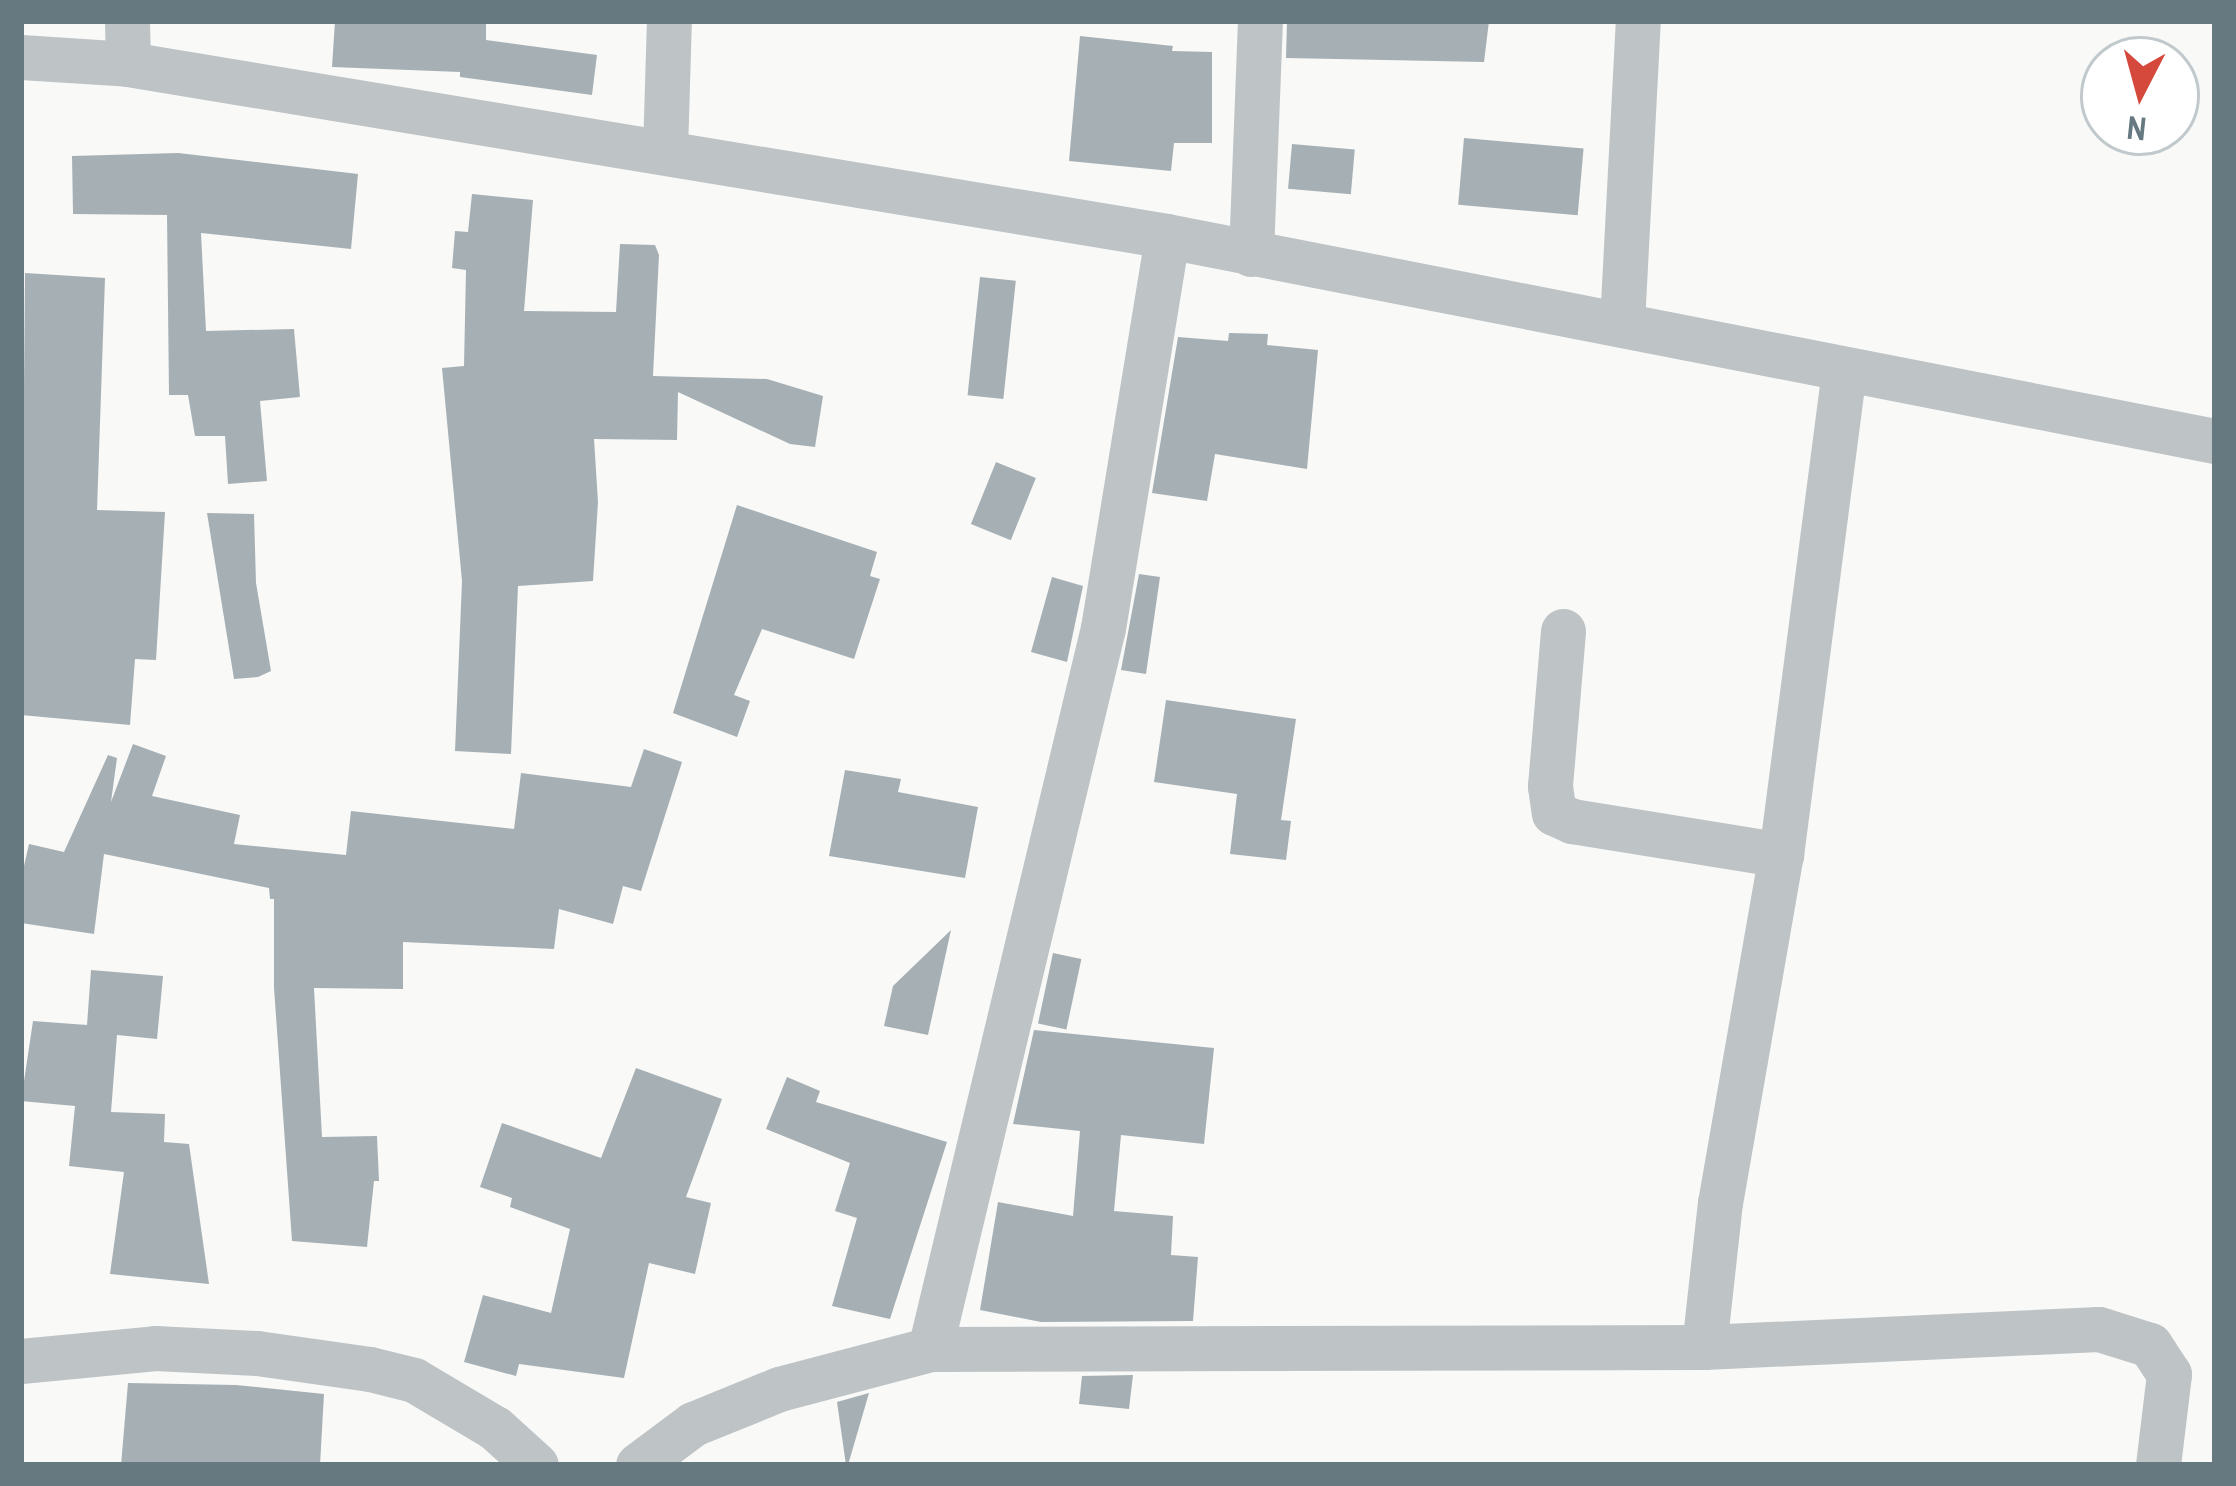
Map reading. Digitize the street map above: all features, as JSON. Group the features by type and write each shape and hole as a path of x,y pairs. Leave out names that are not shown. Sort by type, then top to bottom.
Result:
{"street":[{"path":"665,152 669,21"},
{"path":"1251,254 1260,21"},
{"path":"1622,323 1638,21"},
{"path":"21,57 128,43 665,152 1167,236 2215,441"},
{"path":"930,1349 1103,628 1167,236"},
{"path":"1704,1347 1720,1203 1780,855 1844,370"},
{"path":"1563,631 1550,786 1554,813 1573,821 1780,855"},
{"path":"638,1465 693,1424 779,1388 930,1349 1704,1347 2099,1329 2150,1345 2168,1374 2158,1465"},
{"path":"21,1361 155,1348 257,1353 370,1369 414,1380 495,1428 536,1465"}],"building":[{"path":"335,21 486,21 486,40 597,55 592,95 460,77 460,72 332,67"},
{"path":"1287,21 1489,21 1484,62 1286,58"},
{"path":"1080,36 1173,46 1172,51 1212,52 1212,143 1174,143 1171,171 1069,161"},
{"path":"1464,138 1584,148 1578,215 1458,205"},
{"path":"1292,144 1355,149 1351,194 1288,189"},
{"path":"178,153 358,174 351,249 201,233 206,331 294,329 300,397 260,401 267,481 228,484 225,436 195,436 188,395 169,395 167,215 73,214 72,156"},
{"path":"472,194 533,200 524,311 616,312 620,244 655,245 659,255 653,376 767,379 823,396 815,447 790,444 678,392 677,440 594,439 598,502 593,581 518,586 511,754 455,751 462,581 442,368 464,366 466,270 452,268 455,231 468,232"},
{"path":"25,273 105,278 97,510 165,512 156,660 135,659 130,725 21,715"},
{"path":"980,277 1016,281 1003,399 968,395"},
{"path":"1229,333 1268,334 1267,345 1318,350 1307,469 1215,454 1207,501 1152,493 1178,337 1228,341"},
{"path":"996,462 1036,478 1011,540 971,524"},
{"path":"737,505 877,552 870,576 880,579 854,659 762,629 734,695 750,701 737,737 673,713"},
{"path":"207,513 254,514 256,583 271,671 258,677 234,679"},
{"path":"1139,574 1160,577 1146,674 1121,670"},
{"path":"1052,577 1083,586 1067,662 1031,652"},
{"path":"1166,700 1296,719 1281,820 1291,821 1286,860 1230,854 1237,794 1154,782"},
{"path":"133,744 166,756 152,796 240,815 234,844 346,855 351,811 514,829 521,773 631,787 644,749 682,762 641,891 623,886 613,924 559,909 554,949 403,942 403,989 314,988 322,1137 377,1136 379,1181 374,1181 367,1247 292,1241 274,988 274,899 270,899 269,888 104,854 94,934 21,923 21,879 29,844 64,852 108,755 117,758 111,802"},
{"path":"845,770 901,779 898,792 978,807 965,878 829,856"},
{"path":"951,930 928,1035 884,1026 893,986"},
{"path":"1053,953 1081,959 1066,1029 1038,1023"},
{"path":"91,970 163,976 157,1039 117,1035 111,1112 165,1114 164,1142 189,1144 209,1284 110,1274 124,1172 69,1166 75,1106 21,1101 33,1021 87,1025"},
{"path":"1034,1030 1214,1048 1204,1144 1121,1135 1114,1211 1173,1216 1171,1255 1198,1257 1193,1321 1041,1322 980,1310 998,1202 1073,1216 1080,1131 1013,1124"},
{"path":"636,1068 722,1099 686,1197 711,1203 695,1274 649,1263 624,1378 519,1364 516,1376 464,1362 483,1295 551,1313 570,1229 510,1207 512,1198 480,1187 502,1123 601,1158"},
{"path":"787,1077 820,1091 816,1102 947,1142 890,1319 832,1306 857,1218 835,1211 850,1163 766,1129"},
{"path":"1133,1375 1129,1409 1079,1404 1082,1376"},
{"path":"128,1383 236,1385 324,1394 320,1465 121,1465"},
{"path":"869,1393 848,1465 846,1465 837,1402"}]}
